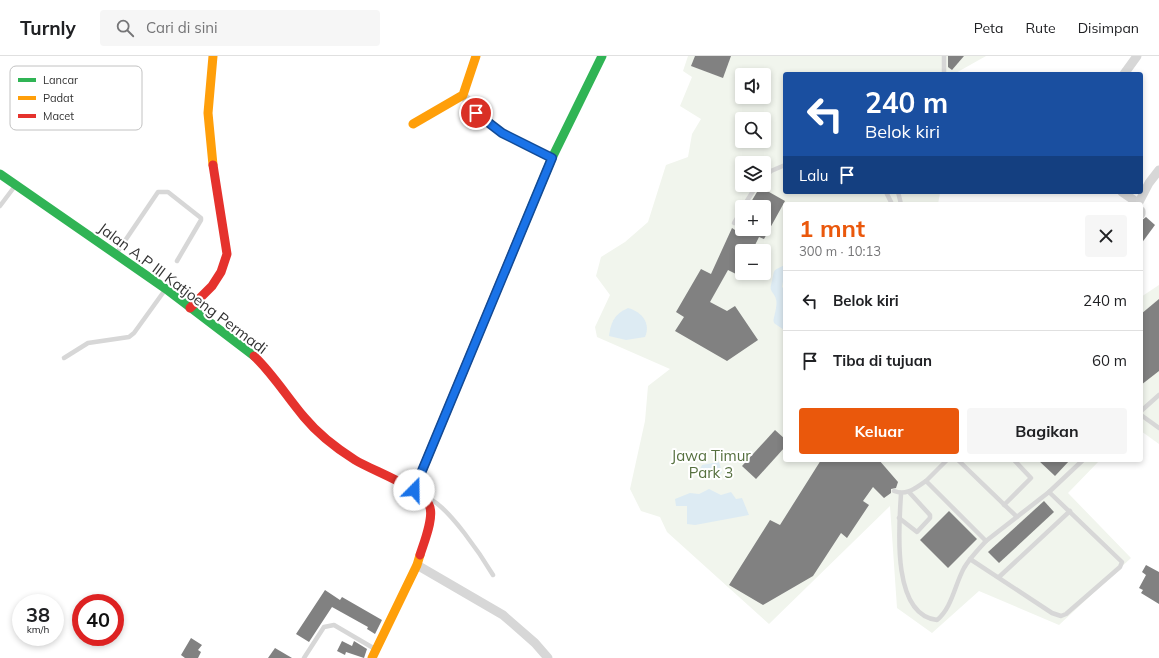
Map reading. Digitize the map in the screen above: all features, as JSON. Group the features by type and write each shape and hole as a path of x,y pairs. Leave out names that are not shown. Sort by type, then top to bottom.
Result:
{"street":[{"path":"190,308 212,286 221,272 227,254 220,217 209,132 208,113 213,56"},
{"path":"413,124 463,95 476,56"},
{"path":"414,490 552,158 602,56"},
{"path":"1125,72 1137,56"},
{"path":"463,95 476,113 488,123 523,145 552,158"},
{"path":"1145,180 1159,170"},
{"name":"Jalan A.P III Katjoeng Permadi","path":"0,174 166,289 262,363 304,418 329,442 360,463 414,490 426,498"},
{"path":"1124,194 1134,202"},
{"path":"374,654 417,565 432,513 431,505 426,498"},
{"path":"417,565 504,615 530,638 548,658"}],"lane":[{"path":"944,56 944,72"},
{"path":"771,171 783,166"},
{"path":"0,206 16,185"},
{"path":"116,254 158,192 168,192 201,218 177,261"},
{"path":"64,358 88,343 129,337 134,333 166,289"},
{"path":"1143,409 1159,395"},
{"path":"1143,416 1159,428"},
{"path":"894,491 901,494 909,492 926,480 945,462"},
{"path":"960,462 1017,517"},
{"path":"1004,505 1031,478 1016,462"},
{"path":"901,494 899,549 904,582 909,599 916,610 925,617 937,620 940,617 970,559 986,541 1049,492 1081,462"},
{"path":"926,480 986,541"},
{"path":"899,518 917,532 930,518 930,515 909,492"},
{"path":"970,559 1052,613 1061,616 1066,614 1120,567 1122,562 1119,557 1049,492"},
{"path":"426,498 441,506 485,561 493,575"},
{"path":"998,577 1070,511"},
{"path":"304,658 324,626 329,624 334,624 374,654"}],"green space":[{"name":"Jawa Timur Park 3","path":"688,56 986,56 958,72 783,72 783,194 940,194 938,202 783,202 783,462 1098,462 1068,493 1131,558 1059,625 979,591 932,633 897,608 890,506 769,624 667,532 660,517 641,511 630,489 645,421 648,386 670,369 597,337 595,327 610,295 596,276 601,257 625,242 648,222 666,165 688,157 692,134 701,119 680,106 692,77 683,71"},
{"path":"1159,285 1159,444 1143,432 1143,296"}],"shaded area":[{"path":"628,308 637,312 644,319 647,327 645,337 626,340 609,336 614,319"},
{"path":"719,462 722,472 718,477 699,479 699,471 702,465"},
{"path":"709,489 721,495 731,492 736,499 742,498 749,515 695,525 687,524 687,506 676,506 675,499 690,493 699,494"}],"building":[{"path":"695,56 731,56 723,78 691,66"},
{"path":"948,56 964,56 952,70 948,67"},
{"path":"757,192 769,192 785,201 783,202 771,226 771,200 752,200"},
{"path":"1146,217 1155,225 1143,241 1143,219"},
{"path":"732,228 735,230 735,236 766,236 764,239 759,237 756,244 735,244 735,274 728,270 710,302 727,311 735,306 758,340 727,361 675,331 684,317 676,312 701,269 711,274"},
{"path":"1159,299 1159,371 1143,383 1143,312"},
{"path":"775,430 783,437 783,449 756,479 742,466"},
{"path":"820,462 881,462 898,482 896,488 891,489 891,493 884,498 873,487 863,501 869,505 847,538 841,533 813,576 763,605 729,585 770,520 780,525"},
{"path":"1040,462 1068,462 1055,476"},
{"path":"1044,501 1054,512 999,563 988,552"},
{"path":"949,511 977,539 948,568 920,540"},
{"path":"1146,565 1159,572 1159,604 1141,593 1143,590 1139,588 1146,575 1142,572"},
{"path":"325,590 340,600 342,597 382,620 375,634 367,629 368,627 332,607 309,642 296,634"},
{"path":"191,638 202,645 198,650 201,652 198,658 185,658 181,655"},
{"path":"342,641 352,646 354,641 367,649 364,658 346,652 345,655 337,651"},
{"path":"275,648 292,658 268,658"}],"waterway":[{"path":"783,272 779,274 776,288 782,299 779,320 783,323"}],"traffic: fast":[{"path":"522,230 552,158 602,56"},
{"path":"0,174 166,289 254,356"}],"traffic: slow":[{"path":"213,56 208,113 213,165"},
{"path":"413,124 463,95 476,56"},
{"path":"372,658 417,565 420,555"}],"traffic: jam":[{"path":"190,308 212,286 221,272 227,254 213,165"},
{"path":"414,490 522,230"},
{"path":"254,356 309,423 341,451 355,460 407,486 425,499 429,505 431,516 420,555"}],"route":[{"path":"414,490 552,158 523,145 502,133 476,113"}]}
